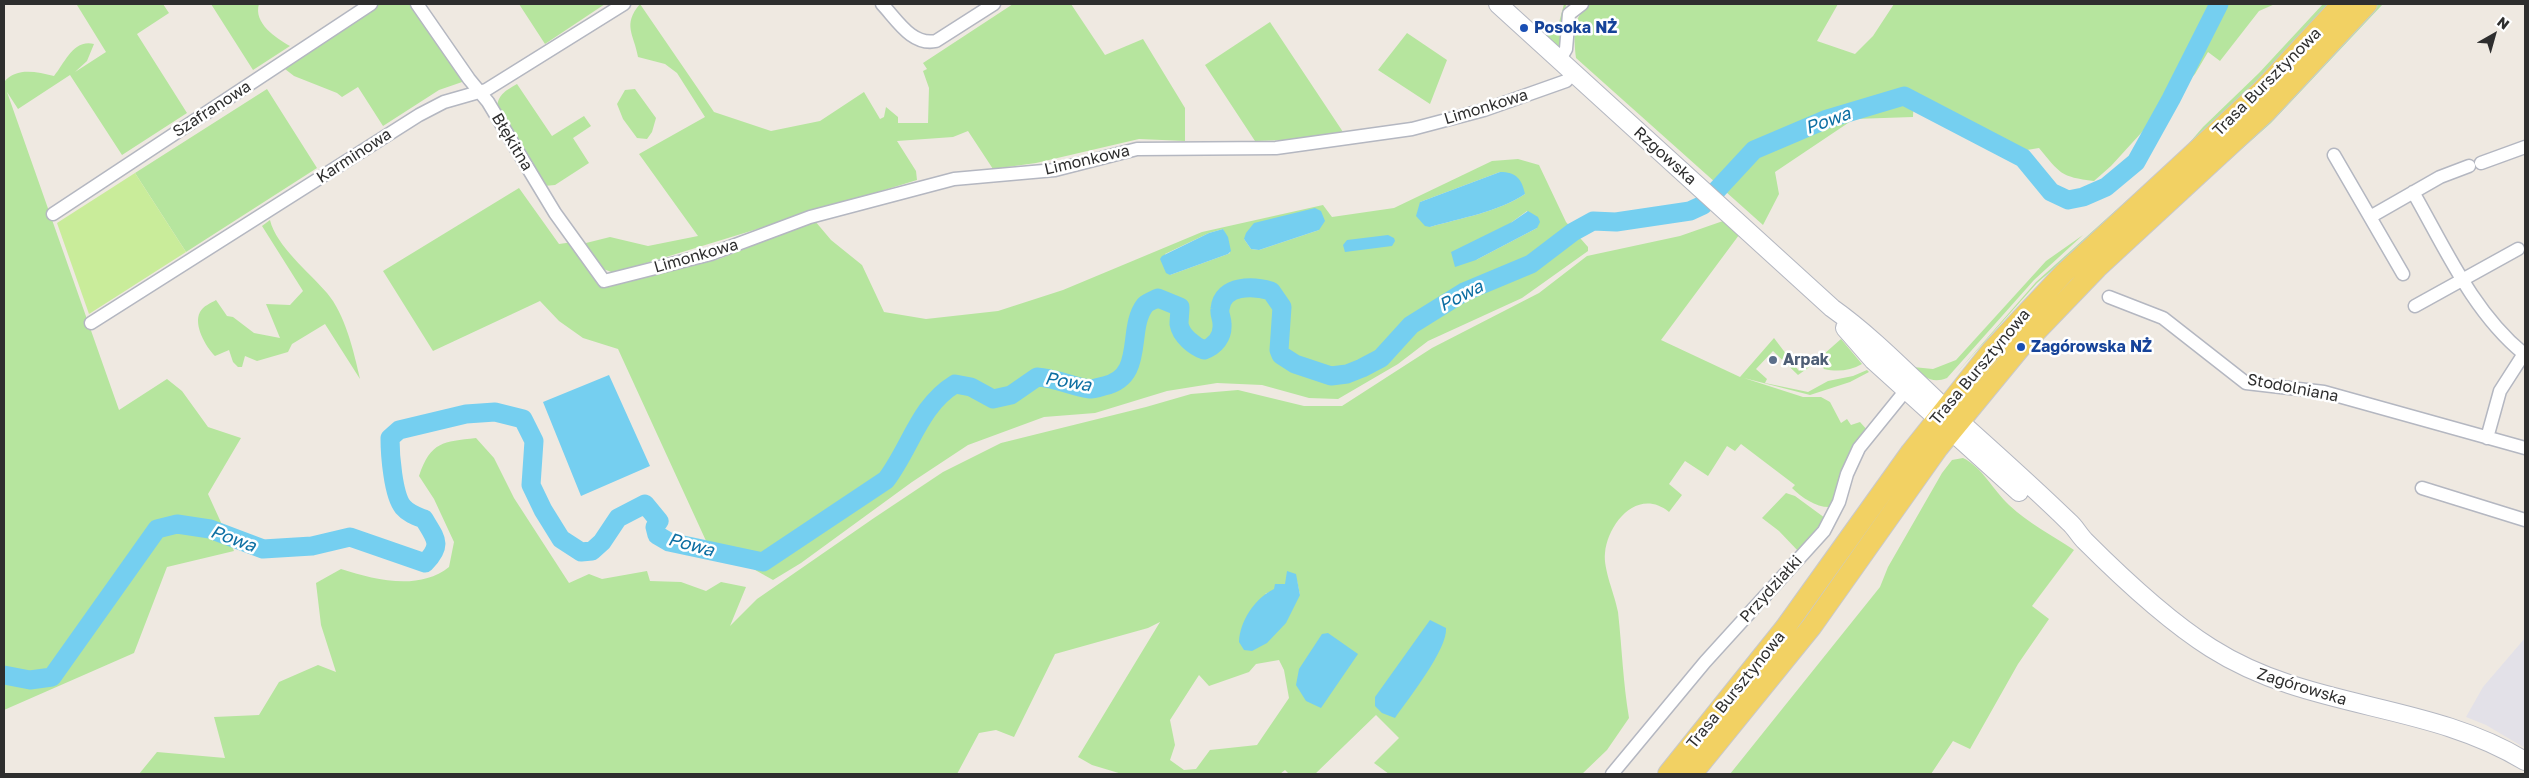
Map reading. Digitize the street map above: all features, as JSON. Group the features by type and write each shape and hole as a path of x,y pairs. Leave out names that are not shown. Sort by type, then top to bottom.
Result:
{"main road":[{"name":"Trasa Bursztynowa","path":"1668,774 1785,628 1941,412 1992,350 2047,289 2262,90 2342,4"},
{"name":"Trasa Bursztynowa","path":"1692,774 1812,626 1956,426 2008,362 2062,303 2266,112 2366,4"}],"street":[{"name":"Szafranowa","path":"53,214 371,4"},
{"name":"Błękitna","path":"417,4 479,91 555,213 604,281"},
{"name":"Karminowa","path":"91,323 418,115 444,102 486,90 624,4"},
{"path":"882,4 914,38 926,43 936,41 994,4"},
{"name":"Rzgowska","path":"1498,4 1832,308 1854,339 1892,368"},
{"path":"1559,61 1566,49 1569,14 1582,4"},
{"name":"Limonkowa","path":"604,281 711,254 810,217 954,179 1055,170 1137,149 1276,148 1412,129 1484,110 1566,81 1573,73"},
{"path":"2370,217 2440,177 2525,147"},
{"path":"2334,155 2403,274"},
{"path":"2414,192 2463,280 2490,320 2506,339 2524,353 2500,391 2487,438"},
{"path":"2415,306 2518,250"},
{"name":"Stodolniana","path":"2109,297 2164,318 2246,383 2324,392 2525,448"},
{"name":"Zagórowska","path":"1892,368 1906,390 1941,412"},
{"name":"Zagórowska","path":"1892,368 1956,426 2031,503 2084,540 2184,629 2238,665 2276,682 2320,695 2453,726 2492,742 2525,761"},
{"name":"Przydziałki","path":"1612,774 1705,662 1824,531 1839,502 1847,474 1859,448 1906,390"},
{"path":"2422,488 2525,520"}],"shaded area":[{"path":"2525,638 2525,748 2486,725 2466,717 2483,687"}],"green space":[{"path":"163,4 169,13 137,34 187,113 122,155 70,75 18,109 7,92 119,410 167,379 182,391 208,427 241,438 208,494 234,551 167,567 134,653 4,710 4,82 9,77 21,72 34,72 54,76 70,53 80,45 94,44 87,61 75,72 106,52 77,5"},
{"path":"211,4 259,4 258,11 262,24 278,39 290,46 253,70"},
{"path":"378,4 412,4 465,81 439,90 383,126 358,87 342,97 337,93 294,76 285,69 288,63"},
{"path":"519,4 605,4 545,44"},
{"path":"640,4 714,112 771,131 820,121 864,92 880,119 884,117 886,107 898,117 898,123 928,123 929,88 923,71 927,69 923,63 1013,4 1071,4 1105,55 1143,39 1185,108 1185,141 1139,139 1036,163 993,169 968,131 953,137 897,141 916,171 917,180 614,273 598,267 582,244 610,237 648,246 698,236 639,154 705,117 677,73 665,64 638,57 630,24"},
{"path":"1505,4 1511,4 1538,29 1542,26 1557,30 1564,4 1566,4 1562,40 1559,48"},
{"path":"1590,4 1838,4 1817,41 1855,54 1873,36 1894,4 2275,4 2259,11 2220,61 2208,52 2195,74 2111,166 2094,181 2067,175 2057,168 2039,148 2027,150 1980,130 1914,95 1913,117 1854,119 1775,172 1779,194 1763,225 1576,58 1575,28 1580,15"},
{"path":"2323,4 2331,4 2264,76 2096,232 2037,283 1953,377 2036,282 2184,149 2203,127 2259,73"},
{"path":"2378,4 2383,4 2271,123 2207,180 2366,19"},
{"path":"1270,22 1343,132 1314,139 1255,141 1205,65"},
{"path":"1407,33 1447,60 1430,104 1378,70"},
{"path":"517,84 552,136 584,116 591,126 573,138 589,163 555,185 544,186 497,110 500,97 505,91"},
{"path":"267,89 317,168 186,252 135,173"},
{"path":"635,89 656,118 652,132 647,139 637,138 623,119 617,104 625,90"},
{"path":"1518,159 1539,165 1566,222 1588,247 1588,251 1522,298 1428,341 1398,364 1338,399 1309,398 1262,385 1217,383 1167,391 1095,413 1044,417 968,445 912,482 801,563 773,580 707,543 618,349 583,338 559,321 540,301 433,351 383,271 519,188 559,244 573,242 607,287 719,259 815,221 831,240 862,265 884,312 926,319 998,311 1063,290 1202,232 1323,205 1332,217 1394,208 1492,161","holes":["1500,172 1525,194 1491,210 1430,227 1420,202","1527,211 1537,228 1476,260 1512,222","1223,229 1230,253 1170,275 1165,254 1209,233","1319,230 1259,250 1251,249 1244,239"]},
{"path":"135,173 186,252 89,314 57,223"},
{"path":"270,220 279,240 294,259 327,293 339,312 348,334 360,379 325,324 292,344 288,352 257,361 245,356 242,367 238,367 233,362 229,350 215,356 204,342 199,329 198,317 203,308 216,300 227,316 233,317 254,333 280,338 266,304 290,305 303,291 262,226"},
{"path":"1723,221 1739,235 1661,340 1740,377 1774,338 1799,371 1824,354 1841,339 1862,364 1848,369 1834,370 1824,369 1818,361 1798,375 1773,351 1756,369 1767,379 1765,383 1808,392 1828,381 1853,376 1867,370 1869,372 1850,382 1810,395 1744,378 1803,397 1821,397 1830,402 1841,423 1847,419 1851,425 1860,422 1868,431 1831,507 1820,506 1805,499 1792,488 1795,485 1741,444 1735,451 1727,446 1708,476 1685,461 1669,484 1682,495 1669,512 1657,505 1646,504 1636,506 1618,520 1607,542 1605,559 1607,574 1618,612 1629,718 1607,750 1582,774 1389,774 1374,763 1399,738 1376,715 1315,774 1289,774 1285,770 1280,774 1122,774 1092,765 1078,757 1160,622 1148,628 1055,654 1014,737 996,730 979,733 957,774 139,774 157,752 225,758 214,717 259,715 279,682 318,665 336,672 321,625 316,583 341,569 382,580 411,581 424,579 449,567 454,542 434,499 419,476 428,456 440,445 476,438 494,458 514,498 569,583 589,574 602,579 647,571 650,581 681,582 706,591 721,582 746,587 730,626 757,599 874,518 943,472 1001,443 1191,394 1238,390 1304,406 1342,406 1432,348 1539,293 1587,256 1680,236","holes":["1297,581 1300,595 1265,594","1279,660 1284,670 1289,698 1257,745 1210,750 1196,769 1184,770 1170,760 1175,745 1170,720 1199,675 1209,686 1249,672 1256,664"]},
{"path":"2083,235 2034,280 1947,378 1933,380 1921,374 1913,367 1933,369 1956,360 2046,261"},
{"path":"1963,458 1976,467 2003,499 2016,511 2074,550 2032,606 2049,619 2018,664 1970,749 1953,741 1931,774 1730,774 1880,587 1888,567 1942,473 1952,460"},
{"path":"1786,493 1795,496 1825,518 1822,525 1799,552 1779,531 1762,518"}],"water":[{"path":"1500,172 1510,173 1517,177 1522,184 1525,194 1491,210 1430,227 1425,226 1416,216 1420,202"},
{"path":"1315,208 1321,211 1325,221 1319,230 1259,250 1251,249 1244,239 1254,223"},
{"path":"1528,211 1538,217 1540,222 1537,228 1476,260 1455,267 1451,252 1512,222"},
{"path":"1223,229 1228,237 1231,251 1228,254 1170,275 1166,273 1160,259 1162,256 1209,233"},
{"path":"1388,235 1394,238 1395,241 1392,246 1345,252 1343,245 1347,240"},
{"path":"609,375 650,466 581,496 543,402"},
{"path":"1287,571 1296,574 1300,595 1286,623 1267,643 1252,651 1244,650 1239,642 1240,634 1249,611 1260,599 1274,589 1275,584 1285,584"},
{"path":"1430,620 1446,628 1441,648 1426,674 1395,718 1382,713 1375,706 1375,697"},
{"path":"1328,633 1358,654 1321,708 1306,701 1296,685 1299,669 1322,634"}],"waterway":[{"name":"Powa","path":"4,675 30,680 52,677 157,529 177,524 210,529 263,549 312,546 350,537 425,563 431,557 436,542 424,519 408,511 400,501 393,474 390,438 399,430 466,414 495,412 523,419 534,441 531,485 543,510 561,539 581,552 592,551 602,542 618,518 645,504 659,521 655,527 657,535 669,542 763,562 886,480 924,415 943,393 955,384 971,387 993,399 1011,395 1037,377 1089,389 1117,381 1125,373 1130,363 1140,315 1145,305 1158,298 1180,307 1179,324 1182,333 1192,343 1204,350 1212,346 1220,337 1222,329 1220,309 1226,295 1233,291 1248,288 1271,291 1282,307 1279,350 1281,355 1295,364 1331,376 1347,374 1381,358 1411,325 1427,315 1464,292 1531,264 1573,232 1593,221 1616,222 1690,211 1703,205 1754,150 1827,119 1904,96 2023,158 2051,192 2068,200 2083,197 2106,187 2136,162 2171,99 2219,4"}],"place":[{"name":"Posoka NŻ","path":"1524,28"},
{"name":"Zagórowska NŻ","path":"2021,347"},
{"name":"Arpak","path":"1773,360"}]}
